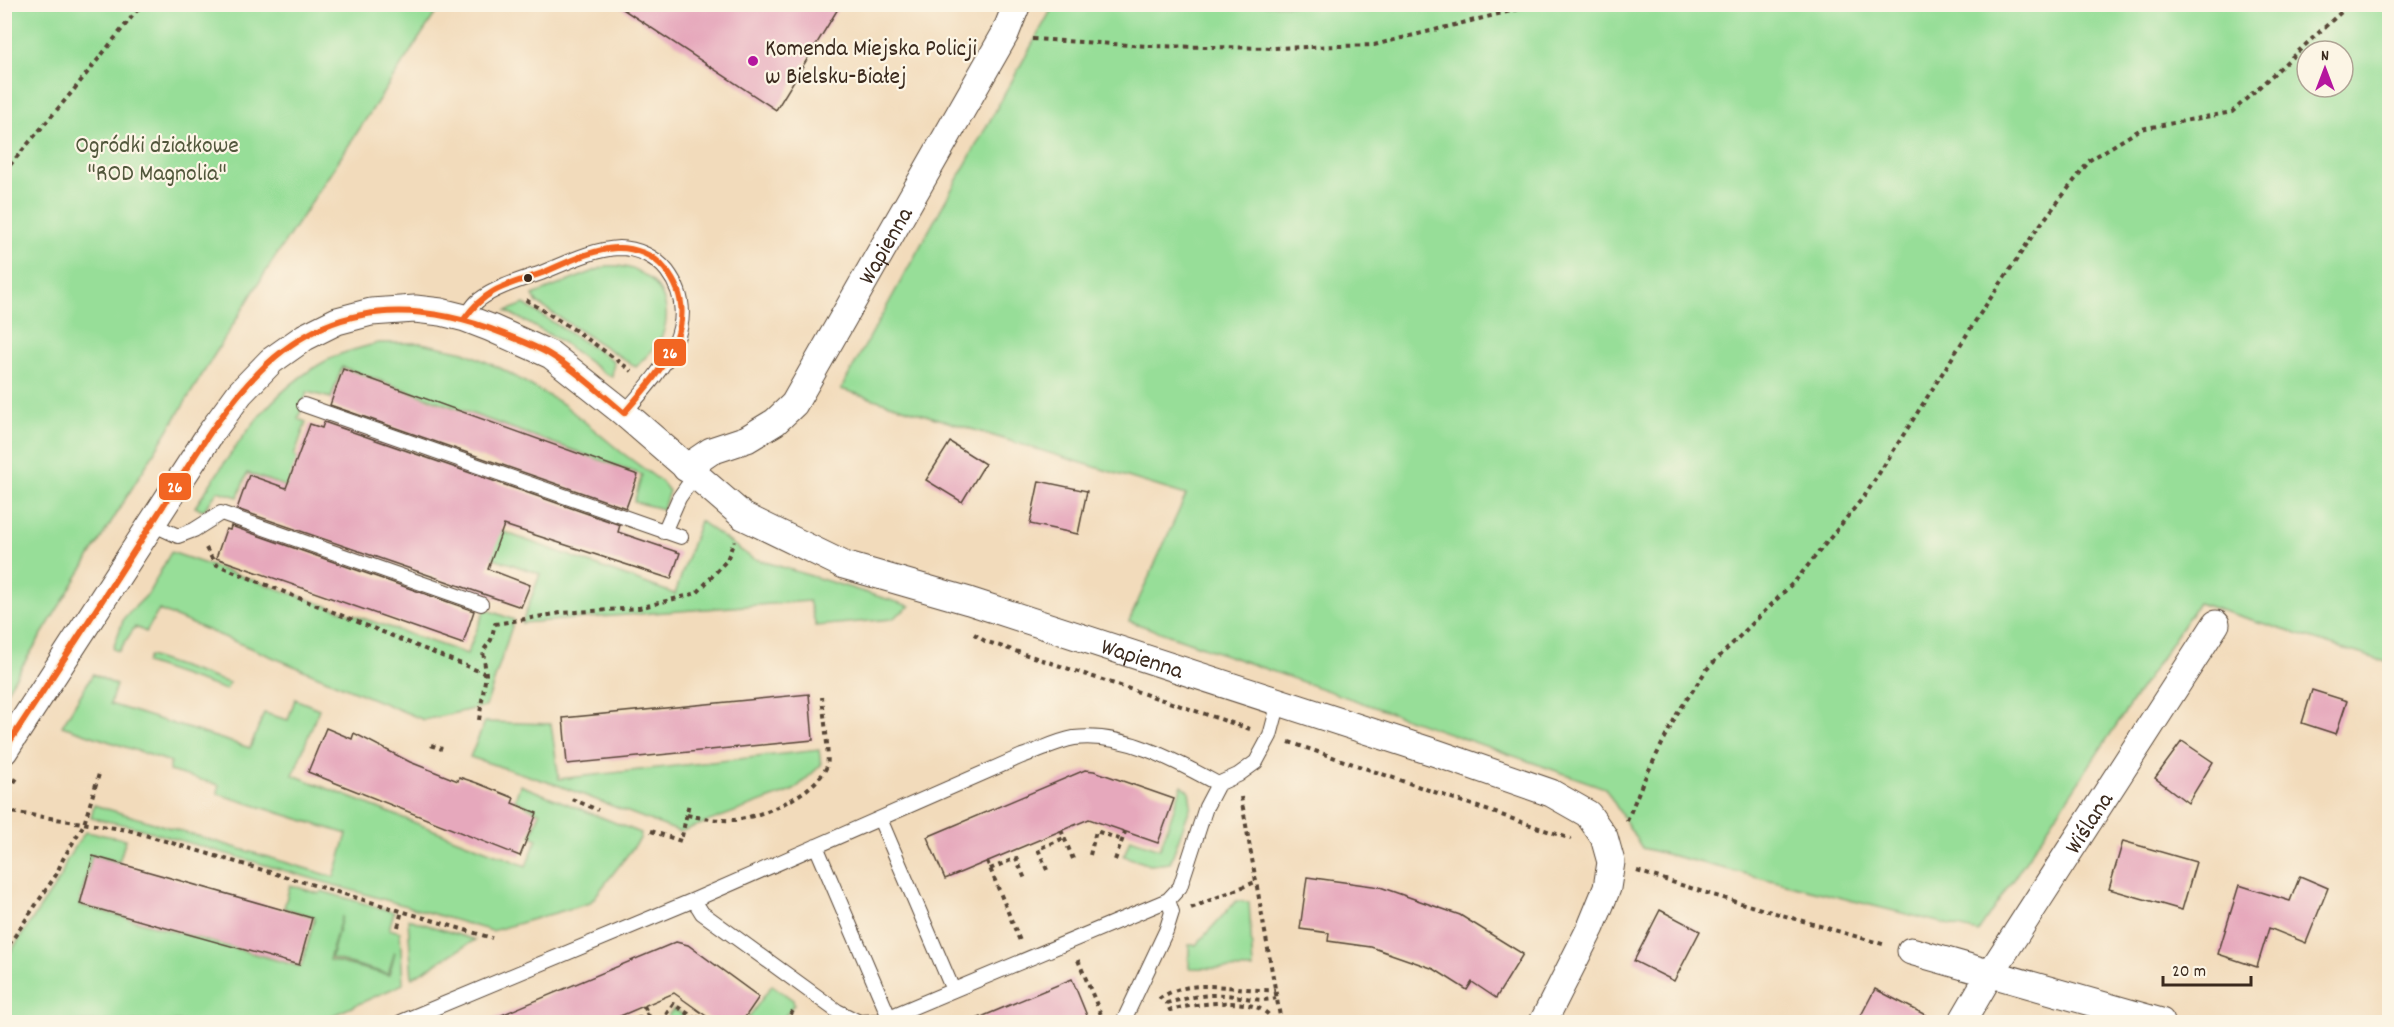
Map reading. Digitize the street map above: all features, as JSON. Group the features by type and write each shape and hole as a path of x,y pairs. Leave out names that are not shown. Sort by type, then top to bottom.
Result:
{"street":[{"name":"Wapienna","path":"690,471 711,451 747,439 775,422 794,404 1005,34 1017,4"},
{"name":"Wapienna","path":"13,760 152,524 210,434 240,393 271,361 305,337 337,321 390,310 416,309 465,318 551,355 624,413 743,516 844,565 969,601 1551,793 1588,814 1592,840"},
{"name":"Wiślana","path":"1962,1023 1990,974 2216,624"},
{"path":"1544,1023 1591,927 1607,888 1611,862 1592,840"},
{"path":"1911,951 2161,1023"}],"lane":[{"path":"465,318 477,301 499,289 607,250 621,248 638,251 653,258 666,269 681,294 682,324 669,357 624,413"},
{"path":"304,405 681,537"},
{"path":"664,532 690,471"},
{"path":"152,524 178,536 194,530 221,513 482,604"},
{"path":"694,900 702,913 837,1011 860,1022 880,1021 1168,900 1180,887 1206,807 1218,784 1238,776 1256,762 1270,736 1279,702"},
{"path":"405,1022 694,900 1022,756 1073,739 1111,740 1149,751 1191,769 1218,784"},
{"path":"880,819 953,990"},
{"path":"816,846 889,1017"},
{"path":"1123,1023 1167,931 1172,912 1168,900"}],"path":[{"path":"4,172 142,4"},
{"path":"1005,34 1032,39 1147,46 1274,48 1374,45 1539,4"},
{"path":"968,631 985,641 1442,793 1592,840 1629,819 1642,784 1677,714 1707,669 1796,580 1866,494 2037,228 2090,160 2141,129 2232,112 2350,4"},
{"path":"499,289 523,299 578,333 629,369"},
{"path":"194,530 215,564 486,674"},
{"path":"478,720 486,674 483,651 491,640 495,624 561,613 639,608 697,593 727,560 737,535"},
{"path":"687,815 714,820 734,820 758,815 804,792 820,777 828,764 822,697"},
{"path":"431,746 442,749"},
{"path":"4,796 13,760"},
{"path":"4,952 57,874 63,859 84,824 99,774"},
{"path":"1240,794 1281,1023"},
{"path":"572,799 598,810"},
{"path":"651,831 681,841 689,803"},
{"path":"4,811 128,830 402,909 492,938"},
{"path":"1061,830 1073,859"},
{"path":"1090,855 1096,831 1122,840"},
{"path":"1116,860 1125,832"},
{"path":"1047,870 1038,849 1064,838"},
{"path":"990,869 1016,858 1025,879"},
{"path":"987,861 1023,947"},
{"path":"1611,862 1713,895 1911,951"},
{"path":"1200,905 1255,882"},
{"path":"398,927 402,909"},
{"path":"1076,957 1101,1015"},
{"path":"1152,1007 1166,994 1194,987 1275,990"},
{"path":"1273,1023 1262,1010 1242,1005 1205,1003 1170,1010 1167,1003 1205,995 1264,1001 1276,998"},
{"path":"785,1023 799,1002"},
{"path":"661,1023 673,1004 699,1021 701,1012"},
{"path":"644,1006 652,1023"},
{"path":"629,1023 648,1014"}],"green space":[{"name":"Ogródki działkowe \"ROD Magnolia\"","path":"5,4 441,5 268,268 5,694"},
{"path":"1054,5 2389,5 2389,663 2198,603 1978,932 1642,848 1605,788 1129,621 1186,495 841,389"},
{"path":"607,266 621,266 644,275 661,292 665,304 666,316 662,335 636,367 537,303 533,295"},
{"path":"524,304 614,361 612,377 559,340 506,311"},
{"path":"378,343 421,343 464,352 502,369 563,404 621,452 662,482 669,491 663,509 634,502 642,475 342,367 331,398 307,392 298,419 306,422 294,456 675,594 700,521 752,558 910,606 892,619 816,626 809,601 522,623 540,574 247,473 238,497 218,491 204,510 195,507 256,420 293,383 338,355"},
{"path":"171,552 467,654 485,609 514,620 486,706 424,720 159,610 146,632 135,627 119,651 113,649 124,618 148,594"},
{"path":"149,656 229,683 226,690 146,663"},
{"path":"93,674 116,685 110,704 250,748 264,713 288,720 295,699 319,709 293,775 526,866 537,839 531,836 540,813 515,800 520,785 641,833 640,839 590,903 492,931 131,826 91,818 94,805 334,877 347,834 218,794 219,785 169,771 171,762 62,726"},
{"path":"485,722 551,724 559,779 819,750 821,765 794,790 680,832 560,786 470,757"},
{"path":"1182,785 1189,791 1191,805 1170,863 1150,865 1124,856 1130,839 1160,849"},
{"path":"85,832 126,839 119,862 92,855 79,905 301,967 315,917 284,908 290,885 320,894 321,891 394,912 389,929 400,932 403,984 318,1022 5,1022 5,960 61,877 66,861","holes":["342,916 331,958 388,974 395,952 389,975 329,960"]},
{"path":"1236,901 1249,902 1253,969 1189,968 1189,945 1196,945"},
{"path":"408,919 475,940 412,978"},
{"path":"772,985 793,1000 794,1004 781,1022 745,1022"},
{"path":"674,1009 694,1022 666,1022"}],"building":[{"name":"Komenda Miejska Policji w Bielsku-Białej","path":"615,4 841,4 776,110"},
{"path":"343,369 638,475 626,508 330,405"},
{"path":"324,422 620,525 618,532 680,553 671,579 504,525 488,569 530,585 521,607 237,509 249,475 286,488 310,424 322,428"},
{"path":"950,442 985,464 962,502 926,480"},
{"path":"1039,481 1087,491 1078,534 1030,524"},
{"path":"231,526 474,611 463,644 216,558 226,529 230,530"},
{"path":"2312,690 2347,701 2336,734 2302,723"},
{"path":"809,694 813,740 567,764 563,718"},
{"path":"326,728 352,739 354,733 410,762 458,781 459,777 514,798 512,803 537,813 520,856 308,772"},
{"path":"2182,741 2213,762 2188,803 2155,778"},
{"path":"1085,770 1094,771 1174,799 1158,843 1089,819 945,879 927,837"},
{"path":"2123,841 2196,862 2182,910 2109,889"},
{"path":"93,856 312,918 299,965 80,904"},
{"path":"2300,876 2328,888 2306,943 2269,928 2257,967 2218,954 2239,885 2290,901"},
{"path":"1307,877 1380,887 1460,915 1523,954 1496,998 1472,982 1467,990 1434,969 1371,947 1328,941 1329,933 1300,929"},
{"path":"1660,910 1700,931 1674,981 1634,961"},
{"path":"676,942 688,945 759,997 741,1023 716,1023 674,993 604,1023 485,1022"},
{"path":"1072,979 1090,1023 969,1022"},
{"path":"1875,989 1941,1023 1857,1023"}],"transit line":[{"name":"26","path":"4,750 218,422 245,387 287,348 316,330 345,319 376,313 407,312 439,315 504,334 544,351 578,374 624,413 651,381 673,346 680,327 682,308 677,289 660,264 643,253 616,248 587,254 499,288 482,300 465,318"}],"place":[{"name":"Komenda Miejska Policji w Bielsku-Białej","path":"753,61"}]}
